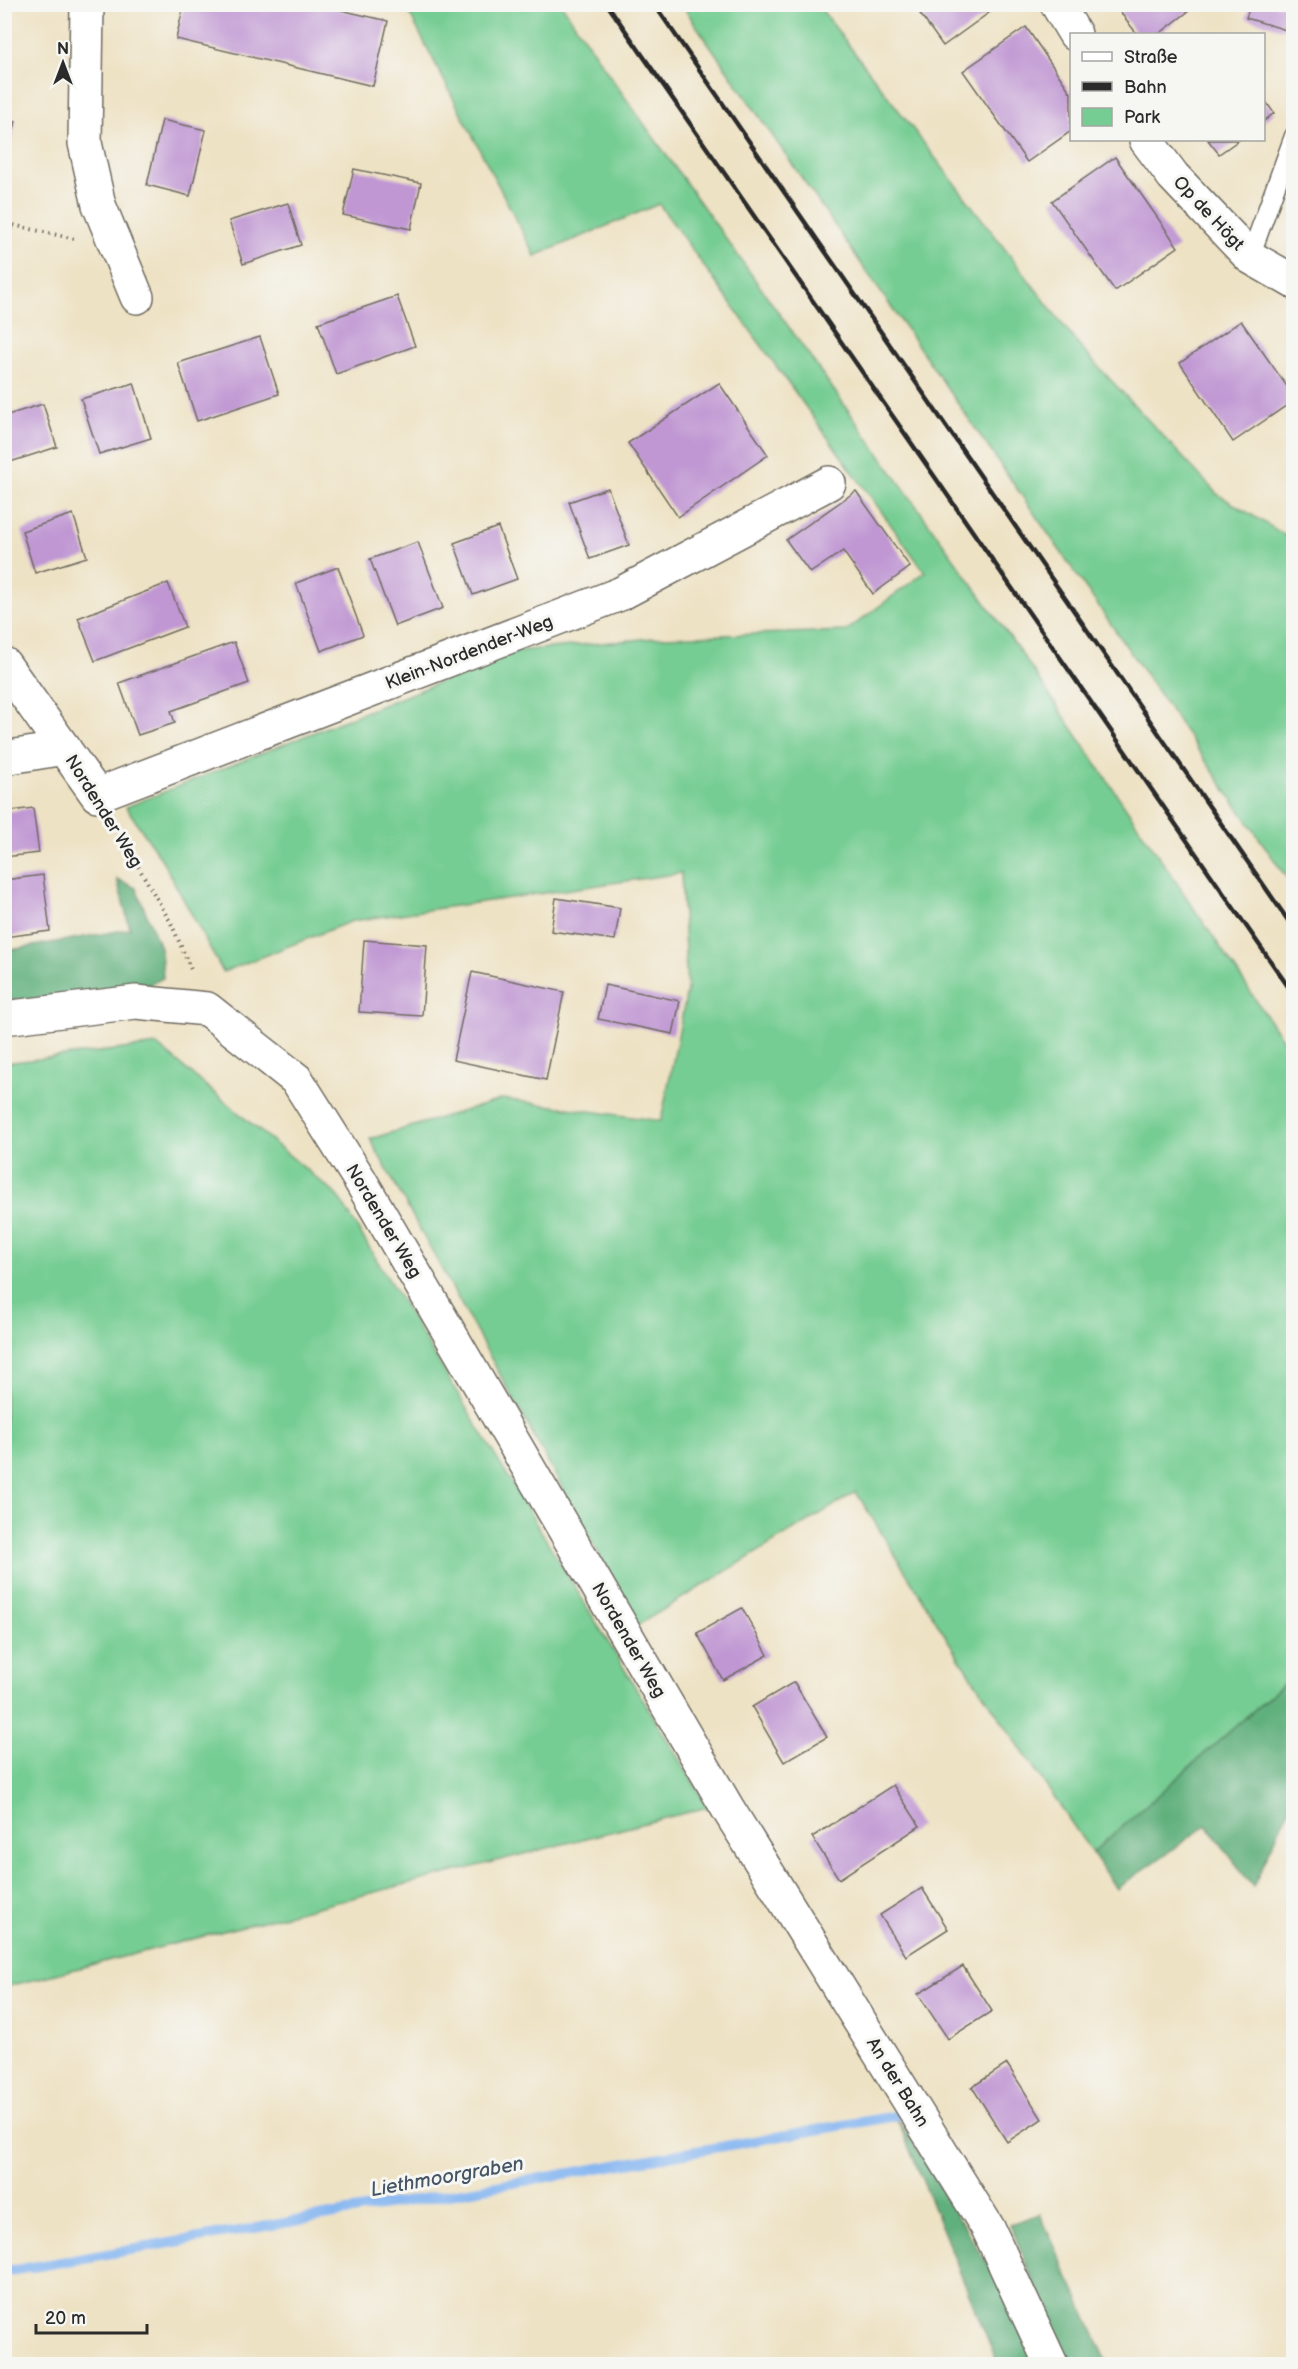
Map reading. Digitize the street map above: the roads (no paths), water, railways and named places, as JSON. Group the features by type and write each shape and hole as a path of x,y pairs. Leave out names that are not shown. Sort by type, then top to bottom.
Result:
{"street":[{"path":"87,4 85,143 99,205 137,297"},
{"path":"1057,4 1074,33"},
{"name":"Op de Högt","path":"1147,141 1173,176 1250,257 1293,282"},
{"name":"Klein-Nordender-Weg","path":"97,795 620,594 829,483"},
{"name":"Nordender Weg","path":"4,664 97,795"},
{"path":"4,758 64,748"},
{"name":"Nordender Weg","path":"4,1018 136,1002 207,1009 297,1080 360,1180 728,1809"},
{"name":"An der Bahn","path":"728,1809 988,2228 1051,2364"}],"lane":[{"name":"Op de Högt","path":"1250,257 1293,136"}],"waterway":[{"name":"Liethmoorgraben","path":"4,2272 896,2116"}],"railway":[{"path":"607,4 1294,995"},
{"path":"654,4 1294,929"}]}
